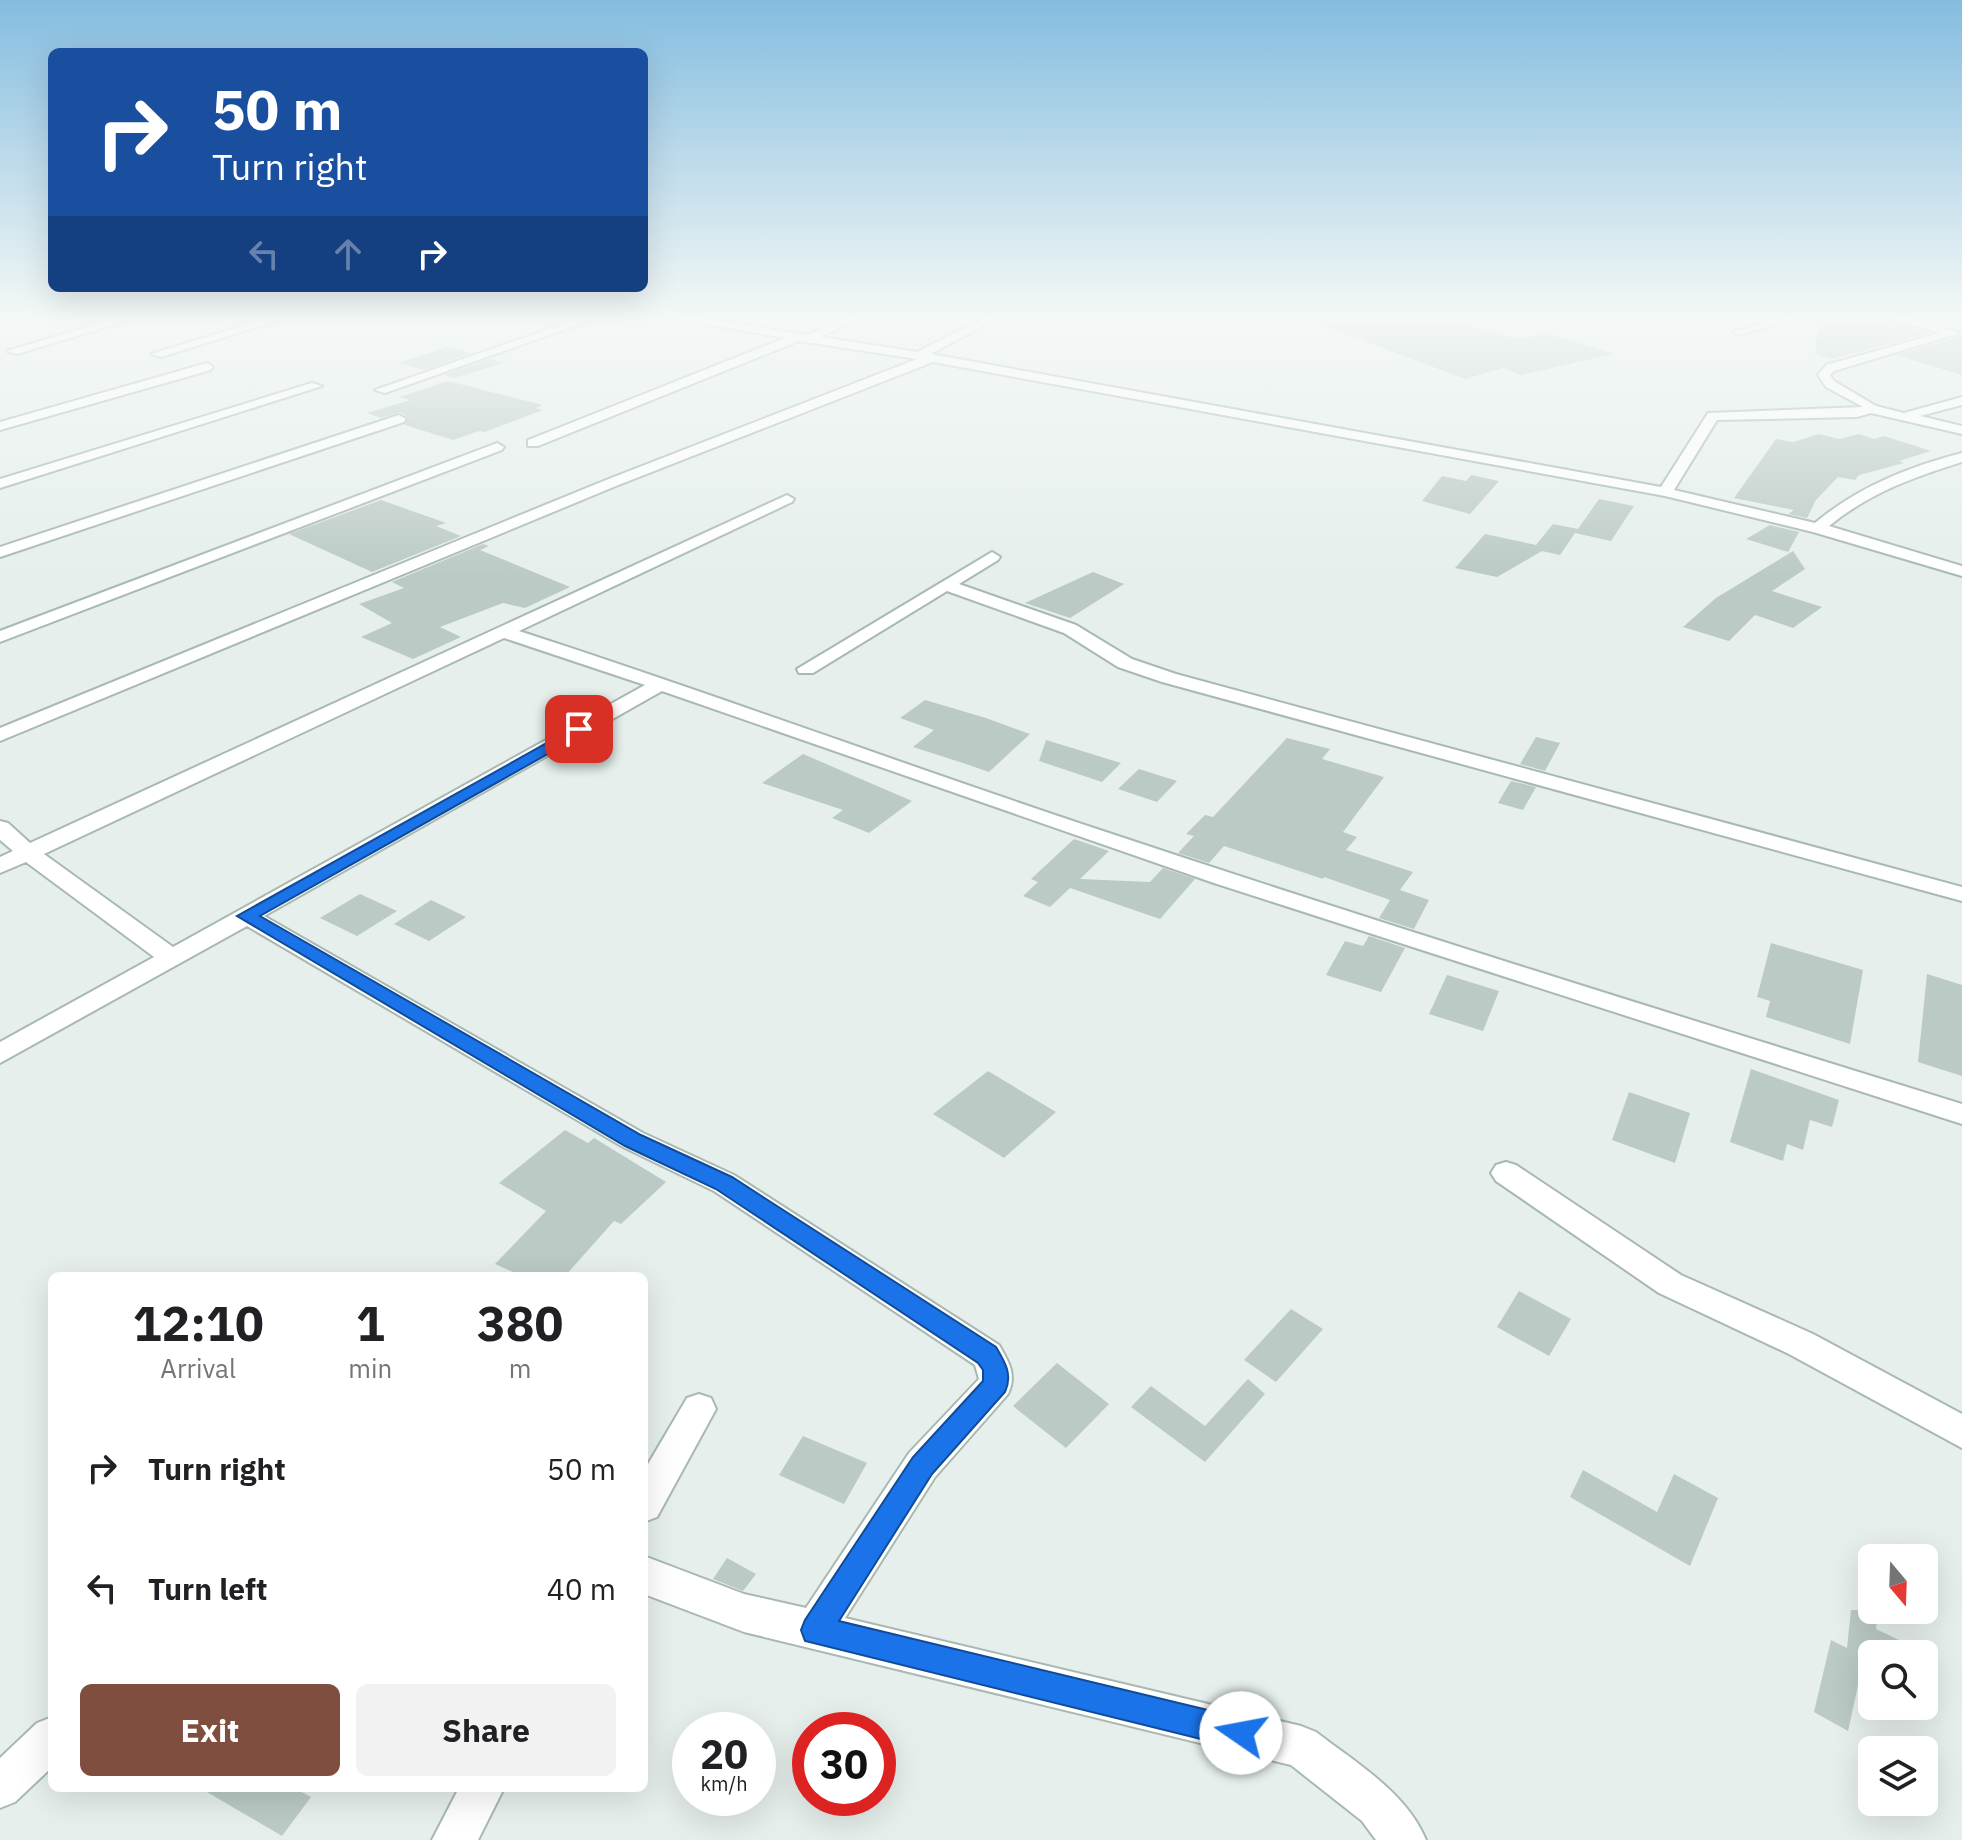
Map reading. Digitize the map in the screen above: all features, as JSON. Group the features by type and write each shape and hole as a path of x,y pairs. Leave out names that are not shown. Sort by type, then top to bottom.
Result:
{"street":[{"path":"0,426 78,404"},
{"path":"0,484 258,404"},
{"path":"533,443 634,404"},
{"path":"0,735 808,404"},
{"path":"1182,404 1665,492 1818,528 1962,571"},
{"path":"1867,404 1871,409"},
{"path":"1902,417 1951,404"},
{"path":"1665,492 1713,416 1857,413 1871,409 1962,430"},
{"path":"0,552 399,419"},
{"path":"0,637 497,447"},
{"path":"1818,528 1848,501 1898,477 1962,457"},
{"path":"0,866 787,499"},
{"path":"806,669 992,557"},
{"path":"946,585 1070,629 1125,663 1169,678 1962,894"},
{"path":"502,631 663,683 974,795 1487,965 1962,1114"},
{"path":"0,1054 663,683"},
{"path":"0,828 28,853 172,958"},
{"path":"246,916 633,1140 724,1183 987,1355 995,1368 996,1384 922,1465 815,1630"},
{"path":"1506,1173 1670,1284 1801,1344 1962,1432"},
{"path":"648,1498 699,1409"},
{"path":"648,1577 744,1613 1301,1747 1377,1806 1404,1840"},
{"path":"0,1787 48,1742"},
{"path":"454,1840 481,1792"}],"building":[{"path":"397,404 543,405 536,408 543,410 485,432 479,431 453,440 405,425 409,418 400,412 381,418 367,413"},
{"path":"1819,434 1839,439 1859,434 1874,439 1884,436 1931,451 1899,461 1904,463 1859,475 1855,480 1838,477 1816,500 1807,518 1788,514 1794,510 1734,498 1776,439 1793,442"},
{"path":"1471,475 1499,481 1470,514 1422,501 1442,476 1466,481"},
{"path":"1599,499 1634,506 1611,541 1575,533 1560,555 1542,551 1497,577 1455,568 1485,534 1536,545 1553,524 1578,529"},
{"path":"381,500 446,523 436,526 461,536 372,572 289,534"},
{"path":"1770,525 1799,532 1788,552 1746,539"},
{"path":"483,544 489,546 480,550 570,587 525,608 503,603 440,627 461,637 413,659 361,637 392,623 359,604 404,588 392,582"},
{"path":"1793,551 1805,569 1772,591 1822,607 1793,628 1755,615 1729,641 1683,627 1716,598"},
{"path":"1093,572 1124,584 1070,618 1025,603"},
{"path":"925,700 1030,734 989,772 913,747 934,730 900,718"},
{"path":"1536,737 1560,743 1545,771 1520,764"},
{"path":"1287,738 1330,749 1322,759 1384,777 1343,832 1357,837 1346,850 1413,872 1400,890 1429,900 1414,929 1379,918 1390,900 1324,877 1224,846 1209,863 1178,853 1194,836 1186,834 1205,815 1213,817"},
{"path":"1046,740 1121,763 1102,782 1039,761"},
{"path":"803,754 912,801 869,833 832,818 843,810 762,783"},
{"path":"1139,769 1177,781 1157,802 1118,789"},
{"path":"1511,781 1536,787 1523,810 1498,803"},
{"path":"1074,839 1109,851 1080,879 1150,882 1163,868 1195,879 1160,919 1070,888 1050,907 1023,896 1038,882 1031,879"},
{"path":"360,894 397,911 357,936 320,918"},
{"path":"431,900 466,917 429,941 394,924"},
{"path":"1369,936 1405,948 1381,992 1326,975 1345,941 1363,946"},
{"path":"1771,943 1863,970 1850,1044 1766,1017 1770,1001 1757,997"},
{"path":"1927,974 1962,985 1962,1076 1918,1062"},
{"path":"1447,975 1499,991 1483,1031 1429,1014"},
{"path":"1751,1069 1839,1100 1832,1127 1810,1120 1803,1150 1787,1144 1783,1161 1730,1142"},
{"path":"988,1071 1056,1112 1004,1158 933,1114"},
{"path":"1629,1092 1690,1113 1675,1163 1612,1140"},
{"path":"565,1130 588,1143 594,1138 666,1182 621,1224 614,1221 569,1272 513,1272 495,1264 546,1211 499,1183"},
{"path":"1519,1291 1571,1319 1549,1356 1497,1327"},
{"path":"1291,1309 1323,1329 1276,1382 1244,1360"},
{"path":"1057,1363 1109,1404 1066,1448 1013,1406"},
{"path":"1248,1379 1265,1394 1205,1462 1131,1407 1151,1386 1205,1426"},
{"path":"803,1436 867,1463 844,1504 779,1475"},
{"path":"1583,1470 1657,1512 1674,1474 1718,1498 1690,1566 1570,1497"},
{"path":"727,1558 756,1574 743,1591 713,1579"},
{"path":"1851,1610 1858,1610 1858,1624 1877,1624 1876,1629 1899,1640 1858,1640 1858,1685 1848,1731 1814,1712 1831,1640 1847,1648"},
{"path":"207,1792 302,1792 311,1797 282,1836"}],"route":[{"path":"579,729 246,916 633,1140 724,1183 987,1355 995,1368 996,1384 922,1465 815,1630 1241,1733"}]}
